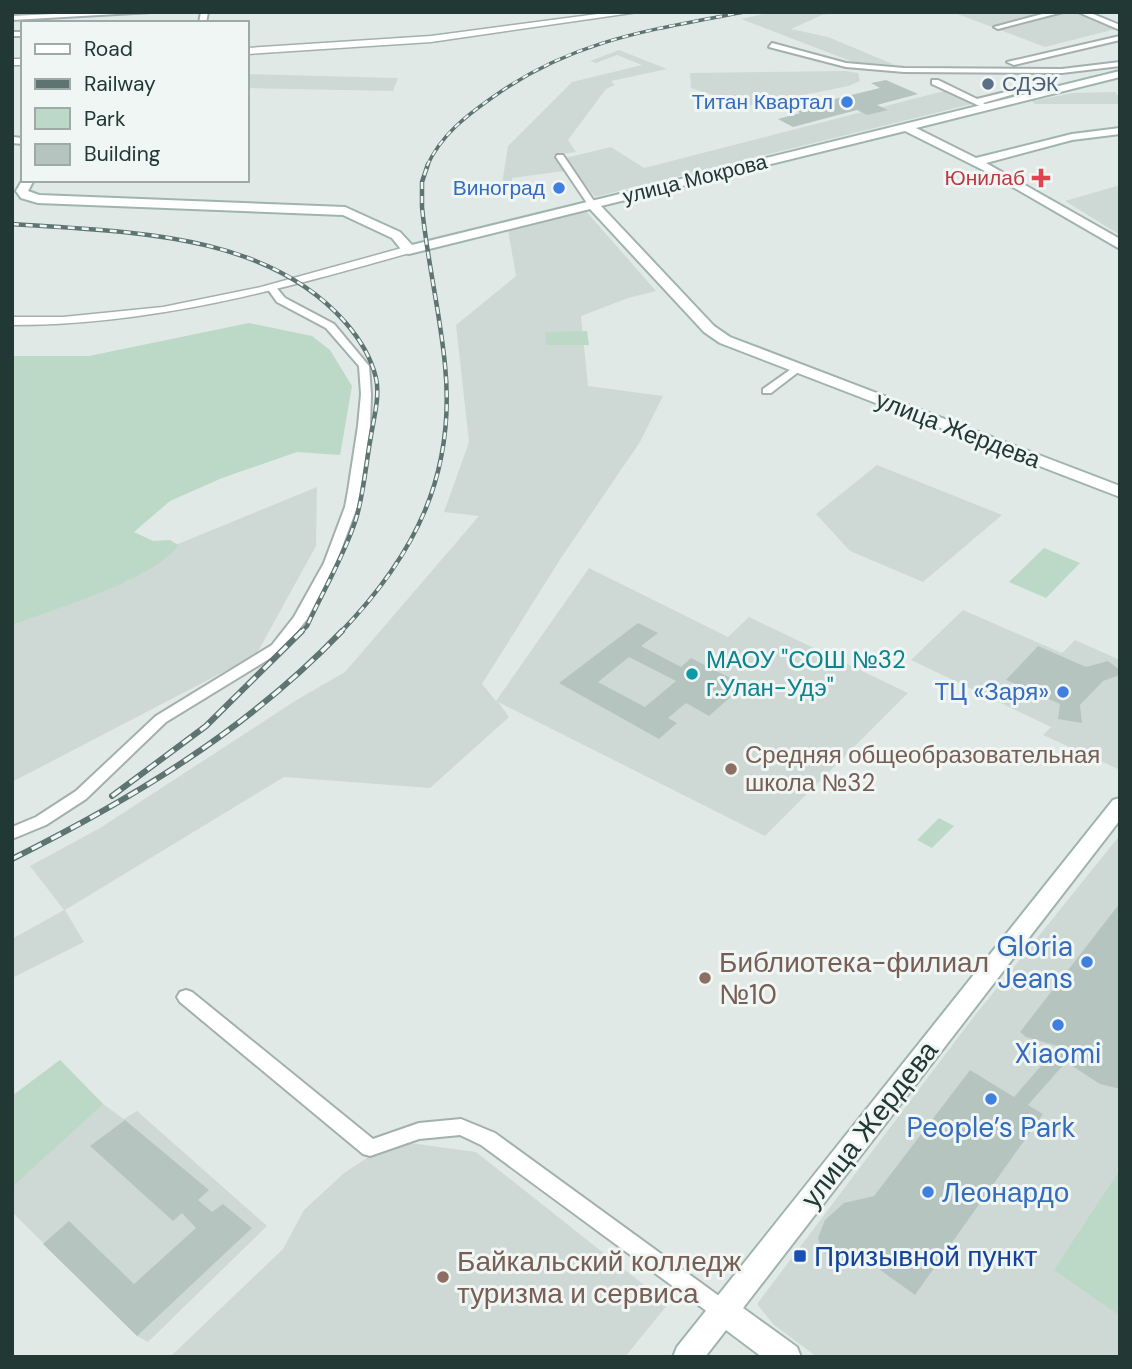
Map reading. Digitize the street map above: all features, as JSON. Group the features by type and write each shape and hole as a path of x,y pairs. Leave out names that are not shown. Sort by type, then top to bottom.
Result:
{"main road":[{"name":"улица Мокрова","path":"409,250 1120,75"},
{"path":"906,127 975,162 1120,244"},
{"path":"975,162 1072,137 1120,131"},
{"path":"27,182 22,191 38,199 345,211 396,234 409,250"},
{"name":"улица Жердева","path":"592,204 709,329 725,340 1120,492"},
{"name":"улица Жердева","path":"687,1357 1120,805"},
{"path":"723,1311 787,1357"}],"street":[{"path":"12,18 149,12"},
{"path":"248,51 430,38 634,12"},
{"path":"998,27 1060,12"},
{"path":"1081,12 1120,28"},
{"path":"1011,62 1120,38"},
{"path":"772,45 830,61 866,67 967,72 1035,69 1062,71 1120,64"},
{"path":"1001,61 1035,69"},
{"path":"934,82 987,107"},
{"path":"976,102 1038,86"},
{"name":"улица Жердева","path":"560,157 592,204"},
{"name":"улица Мокрова","path":"12,321 86,321 220,301 409,250"},
{"path":"12,833 41,821 81,795 161,719 277,648 300,619 330,564 351,508 354,491 364,426 364,366 330,326 281,300 272,288"},
{"path":"767,391 797,368"},
{"path":"186,997 370,1148 419,1131 461,1127 488,1139 723,1311"}],"shaded area":[{"path":"773,12 844,12 822,15 791,29 828,37 895,65 853,62 741,19"},
{"path":"952,12 1094,12 1120,24 1120,28 1045,47"},
{"path":"619,50 667,69 611,81 615,85 606,89 568,140 576,152 553,155 564,171 512,178 511,197 500,197 508,146 572,82 642,65 617,55 596,63 590,61"},
{"path":"690,73 858,73 860,81 849,86 746,106 691,88"},
{"path":"248,74 398,78 393,91 248,88"},
{"path":"944,91 972,104 595,197 565,158 611,147 644,168"},
{"path":"1115,92 1120,98 1120,104 1035,104 1032,101 1073,93"},
{"path":"1120,185 1120,235 1065,201"},
{"path":"585,210 656,291 628,298 581,316 588,386 663,396 640,442 561,558 482,684 496,701 589,568 728,637 749,617 908,693 765,836 498,702 509,717 430,788 284,777 65,910 84,942 12,978 12,939 64,910 30,866 100,828 295,701 345,672 479,516 444,512 469,442 456,325 516,276 508,230"},
{"path":"877,465 1002,515 923,582 850,551 816,514"},
{"path":"317,487 316,546 256,655 12,782 12,612"},
{"path":"963,610 1062,653 1075,640 1120,660 1120,770 1043,735 1051,727 911,660"},
{"path":"1120,835 1120,1169 1055,1270 1120,1316 1120,1357 817,1357 773,1324 757,1304 972,1019"},
{"path":"60,1060 103,1104 124,1119 137,1111 267,1226 148,1342 137,1336 12,1212 12,1096"},
{"name":"Байкальский колледж туризма и сервиса","path":"410,1143 476,1152 668,1304 625,1357 170,1357 283,1249 304,1210 344,1173 367,1158"}],"green space":[{"path":"249,323 312,336 330,350 352,386 340,455 297,452 222,478 170,501 134,532 153,541 170,540 178,545 167,557 127,581 102,592 12,625 12,356 89,356"},
{"path":"587,331 589,345 546,345 545,332"},
{"path":"1044,548 1080,563 1046,598 1009,582"},
{"path":"939,818 954,826 932,848 917,840"},
{"path":"60,1060 103,1104 12,1187 12,1096"},
{"path":"1120,1169 1120,1316 1054,1270"}],"building":[{"name":"Титан Квартал","path":"886,80 918,94 877,105 888,110 867,115 857,110 793,127 778,119 800,113 782,104 799,100 810,105 880,88 871,83"},
{"name":"МАОУ \"СОШ №32 г.Улан-Удэ\"","path":"638,623 658,633 641,646 681,667 691,658 744,685 709,716 686,703 668,718 677,723 659,739 559,683","holes":["629,657 676,681 645,707 598,682"]},
{"name":"ТЦ «Заря»","path":"1038,646 1086,667 1108,661 1120,670 1120,675 1103,681 1080,705 1082,723 1058,719 1060,704 1006,680"},
{"name":"People’s Park","path":"1120,903 1120,1089 1100,1084 1066,1062 1028,1105 1043,1114 915,1295 865,1259 844,1261 828,1257 818,1238 825,1220 844,1203 874,1196 970,1070 1014,1097 1058,1046 1026,1037 1020,1032"},
{"path":"125,1120 209,1190 198,1200 212,1212 223,1204 252,1228 137,1336 43,1244 69,1221 134,1284 196,1228 182,1213 173,1221 90,1146"}],"railway":[{"path":"428,164 439,145 464,119 493,97 553,62 613,40 744,12"},
{"path":"340,633 390,574 409,543 425,511 444,442 447,405 445,365 422,207 422,182 428,164"},
{"path":"12,224 145,235 234,253 275,269 312,292 345,322 355,335 371,363 377,385 363,488 346,546 307,626 302,631"},
{"path":"112,796 206,726 302,631"},
{"path":"12,859 102,812 228,731 306,667 340,633"}],"place":[{"name":"СДЭК","path":"988,84"},
{"name":"Титан Квартал","path":"847,102"},
{"name":"Юнилаб","path":"1041,178"},
{"name":"Виноград","path":"559,188"},
{"name":"МАОУ \"СОШ №32 г.Улан-Удэ\"","path":"692,674"},
{"name":"ТЦ «Заря»","path":"1063,692"},
{"name":"Средняя общеобразовательная школа №32","path":"731,769"},
{"name":"Gloria Jeans","path":"1087,962"},
{"name":"Библиотека-филиал №10","path":"705,978"},
{"name":"Xiaomi","path":"1058,1025"},
{"name":"People’s Park","path":"991,1099"},
{"name":"Леонардо","path":"928,1192"},
{"name":"Призывной пункт","path":"800,1256"},
{"name":"Байкальский колледж туризма и сервиса","path":"443,1277"}]}
